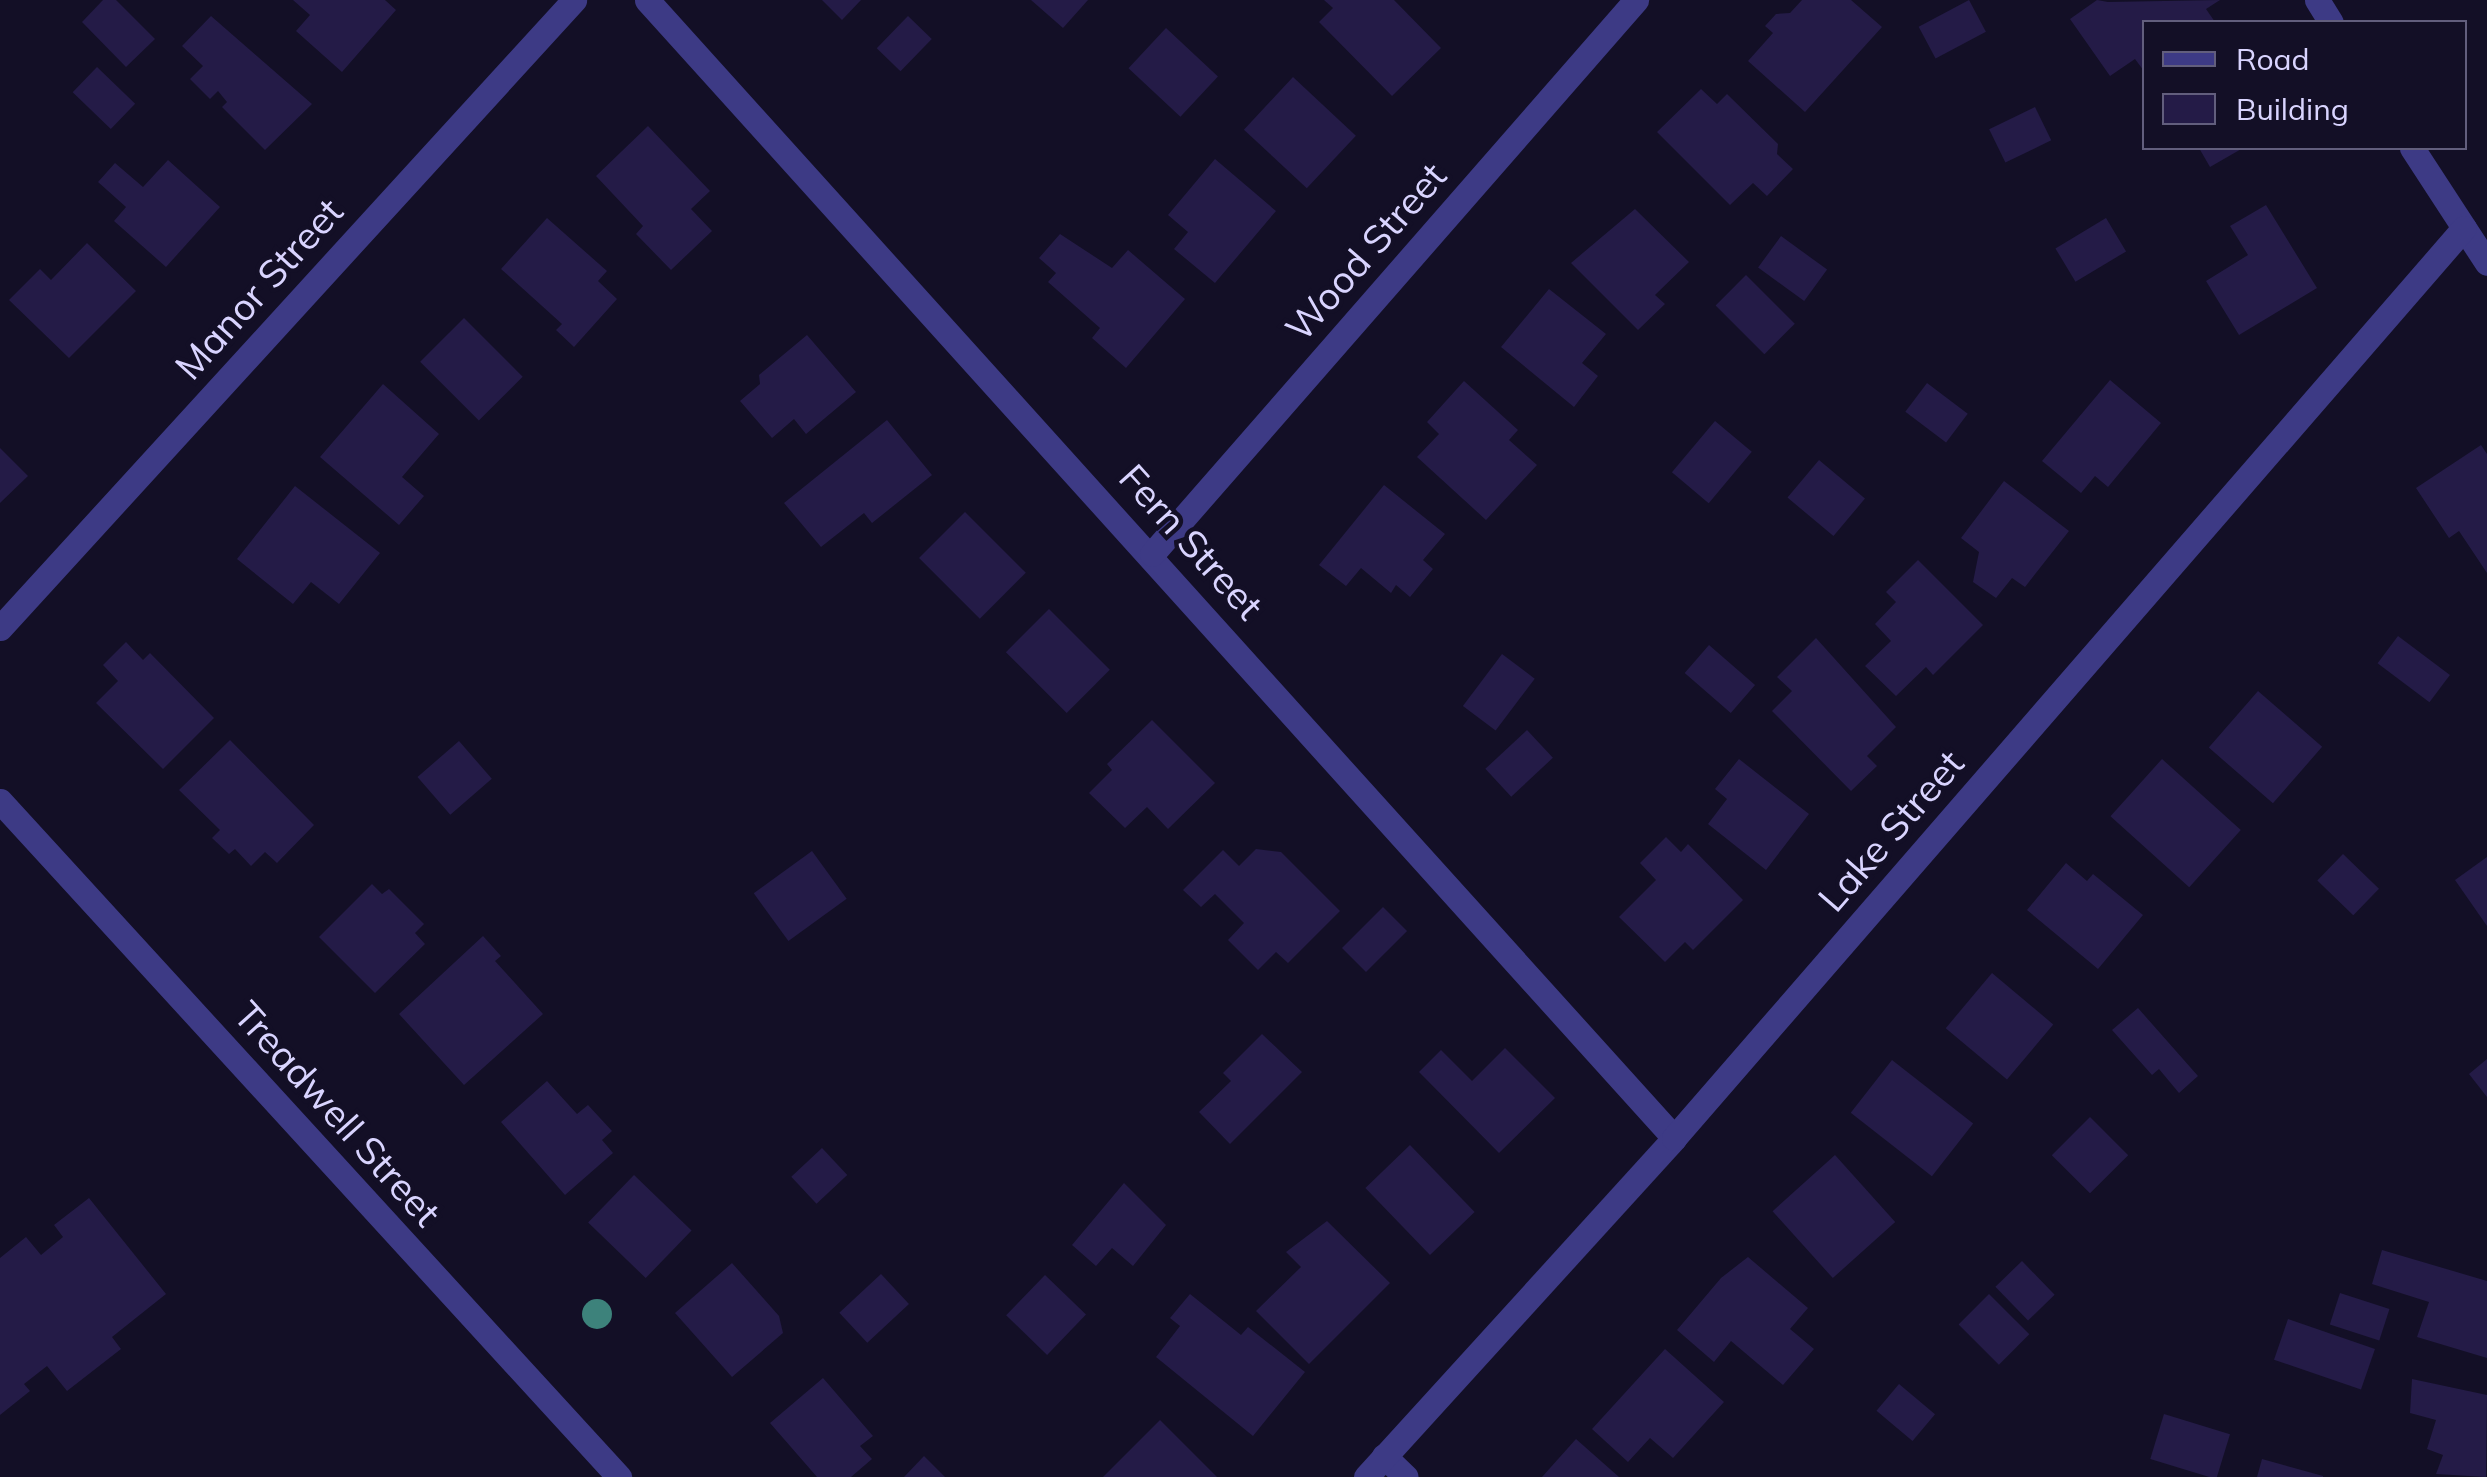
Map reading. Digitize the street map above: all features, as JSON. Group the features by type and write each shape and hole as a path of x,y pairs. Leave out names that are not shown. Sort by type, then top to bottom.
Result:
{"street":[{"name":"Manor Street","path":"0,628 574,0"},
{"name":"Fern Street","path":"647,0 1152,554 1674,1138"},
{"name":"Wood Street","path":"1152,554 1636,0"},
{"path":"2413,150 2487,264"},
{"name":"Lake Street","path":"1366,1477 1674,1138 2464,228"},
{"name":"Treadwell Street","path":"0,801 620,1477"},
{"path":"1384,1456 1406,1477"}],"building":[{"path":"103,0 116,0 155,39 126,67 82,22"},
{"path":"293,0 385,0 396,10 342,72 296,31 310,15"},
{"path":"822,0 861,0 842,20"},
{"path":"1031,0 1088,0 1063,28"},
{"path":"1324,0 1394,0 1441,48 1392,96 1319,22 1333,8"},
{"path":"1802,0 1851,0 1882,27 1805,112 1748,61 1773,33 1765,26 1776,14 1790,13"},
{"path":"1969,0 1986,32 1936,59 1919,27"},
{"path":"2097,0 2220,0 2206,9 2214,20 2142,20 2142,68 2135,59 2110,76 2070,19"},
{"path":"211,16 312,104 265,150 222,107 227,102 218,91 210,99 190,79 203,66 182,46"},
{"path":"908,16 932,39 900,71 877,48"},
{"path":"1166,28 1218,76 1180,117 1128,68"},
{"path":"97,67 135,104 111,129 73,92"},
{"path":"1293,77 1356,136 1307,188 1244,130"},
{"path":"1701,89 1717,104 1727,94 1778,144 1777,154 1793,169 1767,196 1753,183 1730,205 1657,132"},
{"path":"2035,107 2051,140 2005,163 1989,129"},
{"path":"648,126 710,191 691,209 712,231 671,270 636,234 643,226 596,176"},
{"path":"2200,150 2240,150 2210,167"},
{"path":"1215,159 1276,211 1215,283 1174,249 1188,232 1168,215"},
{"path":"168,160 220,207 166,267 114,221 126,207 98,182 115,163 143,187"},
{"path":"2266,205 2317,288 2239,335 2206,281 2248,255 2230,226"},
{"path":"1635,209 1689,262 1655,295 1665,304 1638,330 1571,263"},
{"path":"547,218 607,271 598,281 617,299 574,347 556,330 562,324 501,269"},
{"path":"2106,218 2126,251 2076,282 2055,248"},
{"path":"1060,234 1112,268 1128,250 1185,299 1126,368 1092,338 1100,328 1048,282 1056,273 1039,258"},
{"path":"1781,236 1827,270 1804,301 1758,268"},
{"path":"87,243 136,291 69,358 9,300 40,269 51,280"},
{"path":"1746,275 1795,324 1764,354 1716,305"},
{"path":"1549,289 1606,334 1582,363 1598,376 1574,407 1501,347"},
{"path":"464,318 523,377 479,421 420,362"},
{"path":"807,335 856,392 806,434 794,419 772,438 740,401 760,384 759,375"},
{"path":"2110,380 2161,423 2108,487 2095,476 2081,493 2042,461"},
{"path":"1464,381 1518,430 1509,440 1537,465 1486,520 1417,457 1439,434 1427,422"},
{"path":"1927,383 1968,414 1946,442 1905,412"},
{"path":"383,384 439,434 402,477 424,496 399,525 320,457"},
{"path":"887,420 932,475 872,523 864,513 821,547 784,503"},
{"path":"1715,421 1752,452 1709,503 1672,472"},
{"path":"2481,445 2487,454 2487,573 2459,531 2449,538 2416,488"},
{"path":"0,448 28,476 0,503"},
{"path":"1819,460 1865,499 1833,536 1788,498"},
{"path":"2004,481 2069,531 2025,587 2012,578 1996,598 1973,582 1979,552 1961,538"},
{"path":"1384,485 1445,534 1423,560 1433,569 1410,597 1396,585 1391,593 1361,568 1346,586 1319,565"},
{"path":"295,486 380,553 339,604 311,582 293,604 237,559"},
{"path":"965,512 1026,573 980,619 919,558"},
{"path":"1918,560 1983,625 1933,675 1926,667 1896,696 1865,666 1891,641 1875,624 1896,602 1886,592"},
{"path":"1049,609 1110,670 1067,713 1006,652"},
{"path":"2398,636 2450,675 2429,702 2378,663"},
{"path":"1816,638 1896,727 1867,756 1877,766 1851,791 1772,711 1792,691 1777,677"},
{"path":"126,642 143,660 150,653 214,718 163,769 96,703 118,681 103,665"},
{"path":"1709,645 1755,685 1731,713 1685,673"},
{"path":"1502,654 1535,679 1496,731 1463,706"},
{"path":"2258,691 2322,747 2273,803 2209,748"},
{"path":"1152,720 1215,783 1168,829 1147,807 1125,828 1089,793 1112,770 1107,764"},
{"path":"1527,730 1553,758 1511,797 1485,769"},
{"path":"230,740 314,825 277,863 265,852 251,866 235,849 229,854 212,838 220,830 179,790"},
{"path":"459,741 492,779 450,815 417,777"},
{"path":"1739,759 1809,814 1766,870 1708,824 1727,799 1715,789"},
{"path":"2162,759 2241,830 2189,887 2110,816"},
{"path":"1666,837 1681,852 1688,844 1743,900 1693,950 1685,942 1665,962 1619,917 1656,880 1640,863"},
{"path":"1256,849 1281,852 1340,911 1288,963 1276,952 1258,970 1228,940 1244,923 1215,894 1201,907 1183,890 1223,850 1239,866"},
{"path":"812,851 847,899 788,941 754,893"},
{"path":"2343,854 2379,889 2353,915 2317,881"},
{"path":"2487,857 2487,926 2455,880"},
{"path":"2066,863 2087,881 2093,874 2143,915 2098,969 2027,910"},
{"path":"372,884 382,894 389,889 424,924 415,933 425,944 375,993 319,937"},
{"path":"1383,907 1407,931 1366,972 1342,948"},
{"path":"483,936 501,956 495,961 543,1014 464,1085 399,1014"},
{"path":"1992,973 2053,1024 2007,1080 1946,1028"},
{"path":"2138,1008 2198,1076 2179,1093 2159,1069 2152,1075 2112,1030"},
{"path":"1262,1034 1302,1072 1230,1144 1199,1112 1231,1081 1223,1073"},
{"path":"1505,1048 1555,1098 1499,1153 1419,1072 1441,1050 1472,1081"},
{"path":"2487,1059 2487,1097 2469,1074"},
{"path":"1892,1060 1973,1123 1932,1176 1851,1113"},
{"path":"547,1081 577,1114 588,1105 612,1131 602,1140 613,1153 565,1195 501,1122"},
{"path":"2090,1117 2128,1155 2090,1193 2052,1155"},
{"path":"1410,1145 1475,1212 1430,1255 1365,1188"},
{"path":"822,1148 847,1175 817,1204 791,1177"},
{"path":"1835,1155 1895,1222 1833,1278 1773,1211"},
{"path":"634,1175 692,1231 646,1278 588,1222"},
{"path":"1124,1183 1166,1225 1133,1266 1112,1248 1096,1266 1072,1245"},
{"path":"89,1198 166,1294 112,1337 121,1349 67,1391 47,1366 24,1384 30,1391 0,1415 0,1258 26,1237 41,1255 63,1237 54,1225"},
{"path":"1327,1221 1390,1283 1309,1364 1256,1311 1301,1267 1286,1252"},
{"path":"2382,1250 2487,1281 2487,1358 2417,1337 2429,1302 2372,1284"},
{"path":"1748,1257 1808,1308 1790,1329 1814,1349 1783,1385 1731,1341 1714,1362 1677,1330 1721,1278"},
{"path":"2022,1261 2055,1295 2028,1321 1995,1287"},
{"path":"732,1263 779,1316 783,1333 732,1377 675,1313"},
{"path":"881,1274 909,1304 867,1343 839,1313"},
{"path":"1045,1275 1086,1315 1047,1355 1006,1315"},
{"path":"2340,1293 2389,1309 2379,1340 2330,1324"},
{"path":"1190,1294 1241,1335 1248,1327 1305,1372 1253,1436 1156,1357 1180,1326 1170,1318"},
{"path":"1989,1294 2029,1334 1999,1365 1959,1324"},
{"path":"2288,1319 2375,1349 2361,1390 2274,1360"},
{"path":"1665,1349 1724,1402 1673,1458 1650,1438 1628,1462 1592,1429"},
{"path":"823,1378 873,1436 860,1446 872,1459 851,1477 817,1477 770,1423"},
{"path":"2412,1379 2487,1395 2486,1477 2436,1474 2443,1455 2427,1449 2436,1420 2410,1413"},
{"path":"1899,1384 1935,1414 1913,1441 1877,1411"},
{"path":"2164,1414 2230,1434 2217,1477 2150,1459"},
{"path":"1160,1420 1217,1477 1103,1477"},
{"path":"1576,1439 1619,1477 1542,1477"},
{"path":"924,1456 945,1477 904,1477"},
{"path":"2262,1459 2323,1476 2323,1477 2257,1477"}]}
